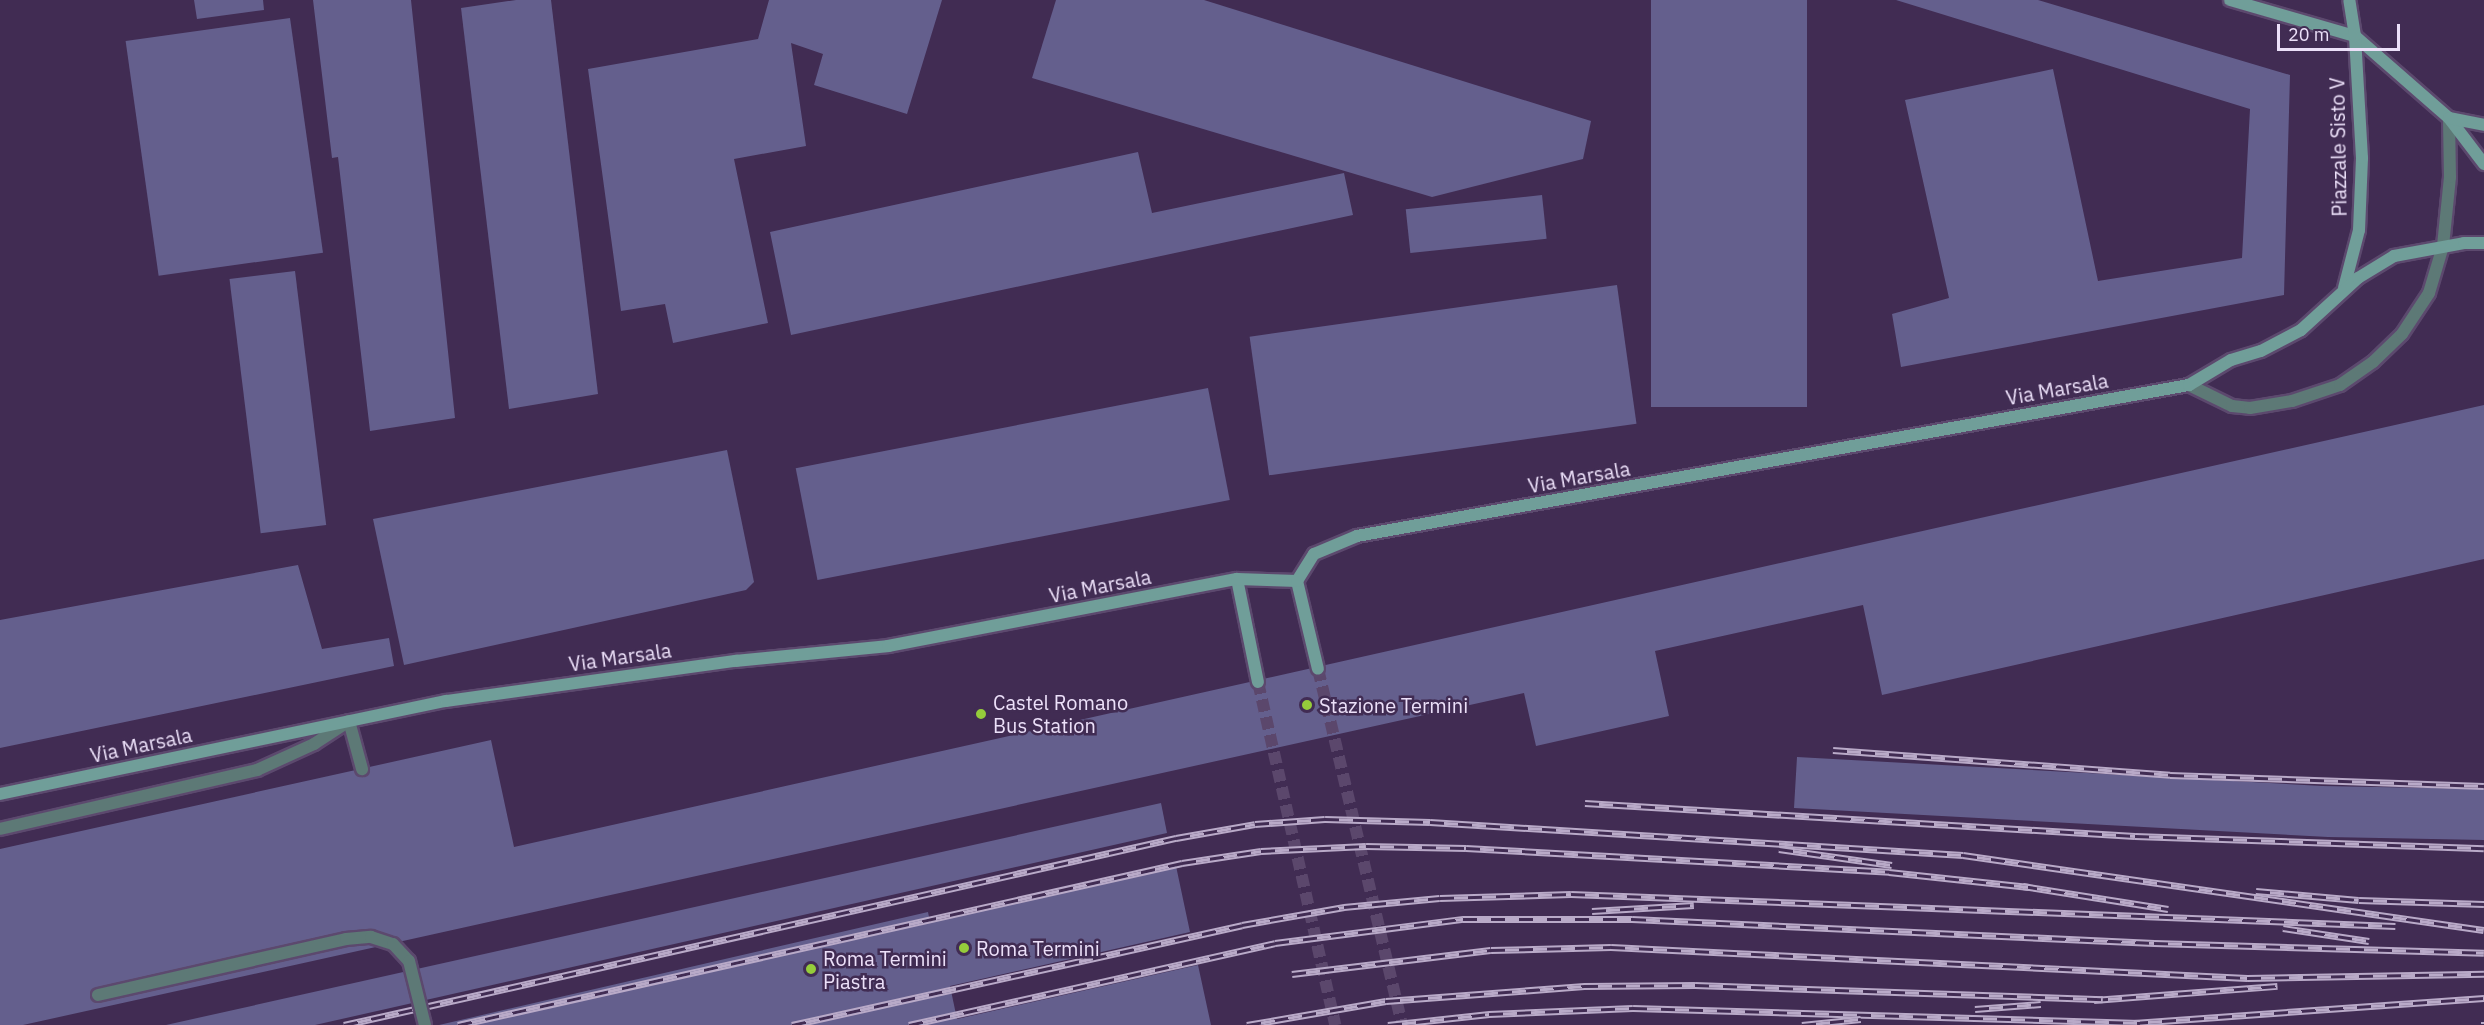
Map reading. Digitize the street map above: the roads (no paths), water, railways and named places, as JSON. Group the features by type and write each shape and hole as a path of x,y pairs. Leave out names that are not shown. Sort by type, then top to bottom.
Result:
{"main road":[{"path":"2230,0 2355,36 2449,118 2484,164"},
{"name":"Piazzale Sisto V","path":"2342,292 2353,263 2360,213 2361,141 2355,36 2349,0"},
{"path":"2449,118 2484,125"},
{"name":"Piazzale Sisto V","path":"2189,385 2231,360 2295,334 2373,267 2394,256 2443,246 2484,243"},
{"name":"Via Marsala","path":"0,794 349,721 516,691 745,660 888,646 1237,579 1297,581 1314,554 1357,536 2189,385"},
{"path":"1237,579 1258,682"},
{"path":"1297,581 1318,669"}],"street":[{"path":"2189,385 2221,403 2250,408 2292,402 2340,385 2373,362 2418,313 2429,293 2443,246 2450,177 2449,118"},
{"path":"0,830 256,770 314,744 349,721 362,769"},
{"path":"98,995 346,939 371,938 393,944 409,961 425,1025"}],"tunnel":[{"path":"1318,669 1402,1025"},
{"path":"1258,682 1335,1025"}],"railway":[{"path":"1833,750 2170,775 2484,786"},
{"path":"1585,803 2135,836 2484,848"},
{"path":"344,1025 1176,838 1255,824 1325,819 1430,822 1963,855 2484,930"},
{"path":"458,1025 1182,863 1261,851 1366,846 1466,848 1889,872 2029,887"},
{"path":"1779,849 1892,865"},
{"path":"2023,886 2168,909"},
{"path":"2256,891 2359,900 2484,904"},
{"path":"792,1025 1242,925 1344,907 1440,898 1571,894 2395,926"},
{"path":"1592,911 1694,905"},
{"path":"909,1025 1275,943 1463,919 1632,919 2154,943 2484,953"},
{"path":"2283,928 2369,941"},
{"path":"1292,974 1491,950 1611,947 2247,978 2484,974"},
{"path":"1247,1025 1386,1001 1584,986 1695,985 2103,999"},
{"path":"2094,1000 2277,986"},
{"path":"2134,1023 2484,998"},
{"path":"1975,1009 2041,1004"},
{"path":"1388,1025 1489,1014 1633,1008 2140,1023"},
{"path":"1802,1025 1861,1019"}],"place":[{"name":"Stazione Termini","path":"1307,705"},
{"name":"Castel Romano Bus Station","path":"981,714"},
{"name":"Roma Termini","path":"964,948"},
{"name":"Roma Termini Piastra","path":"811,969"}]}
